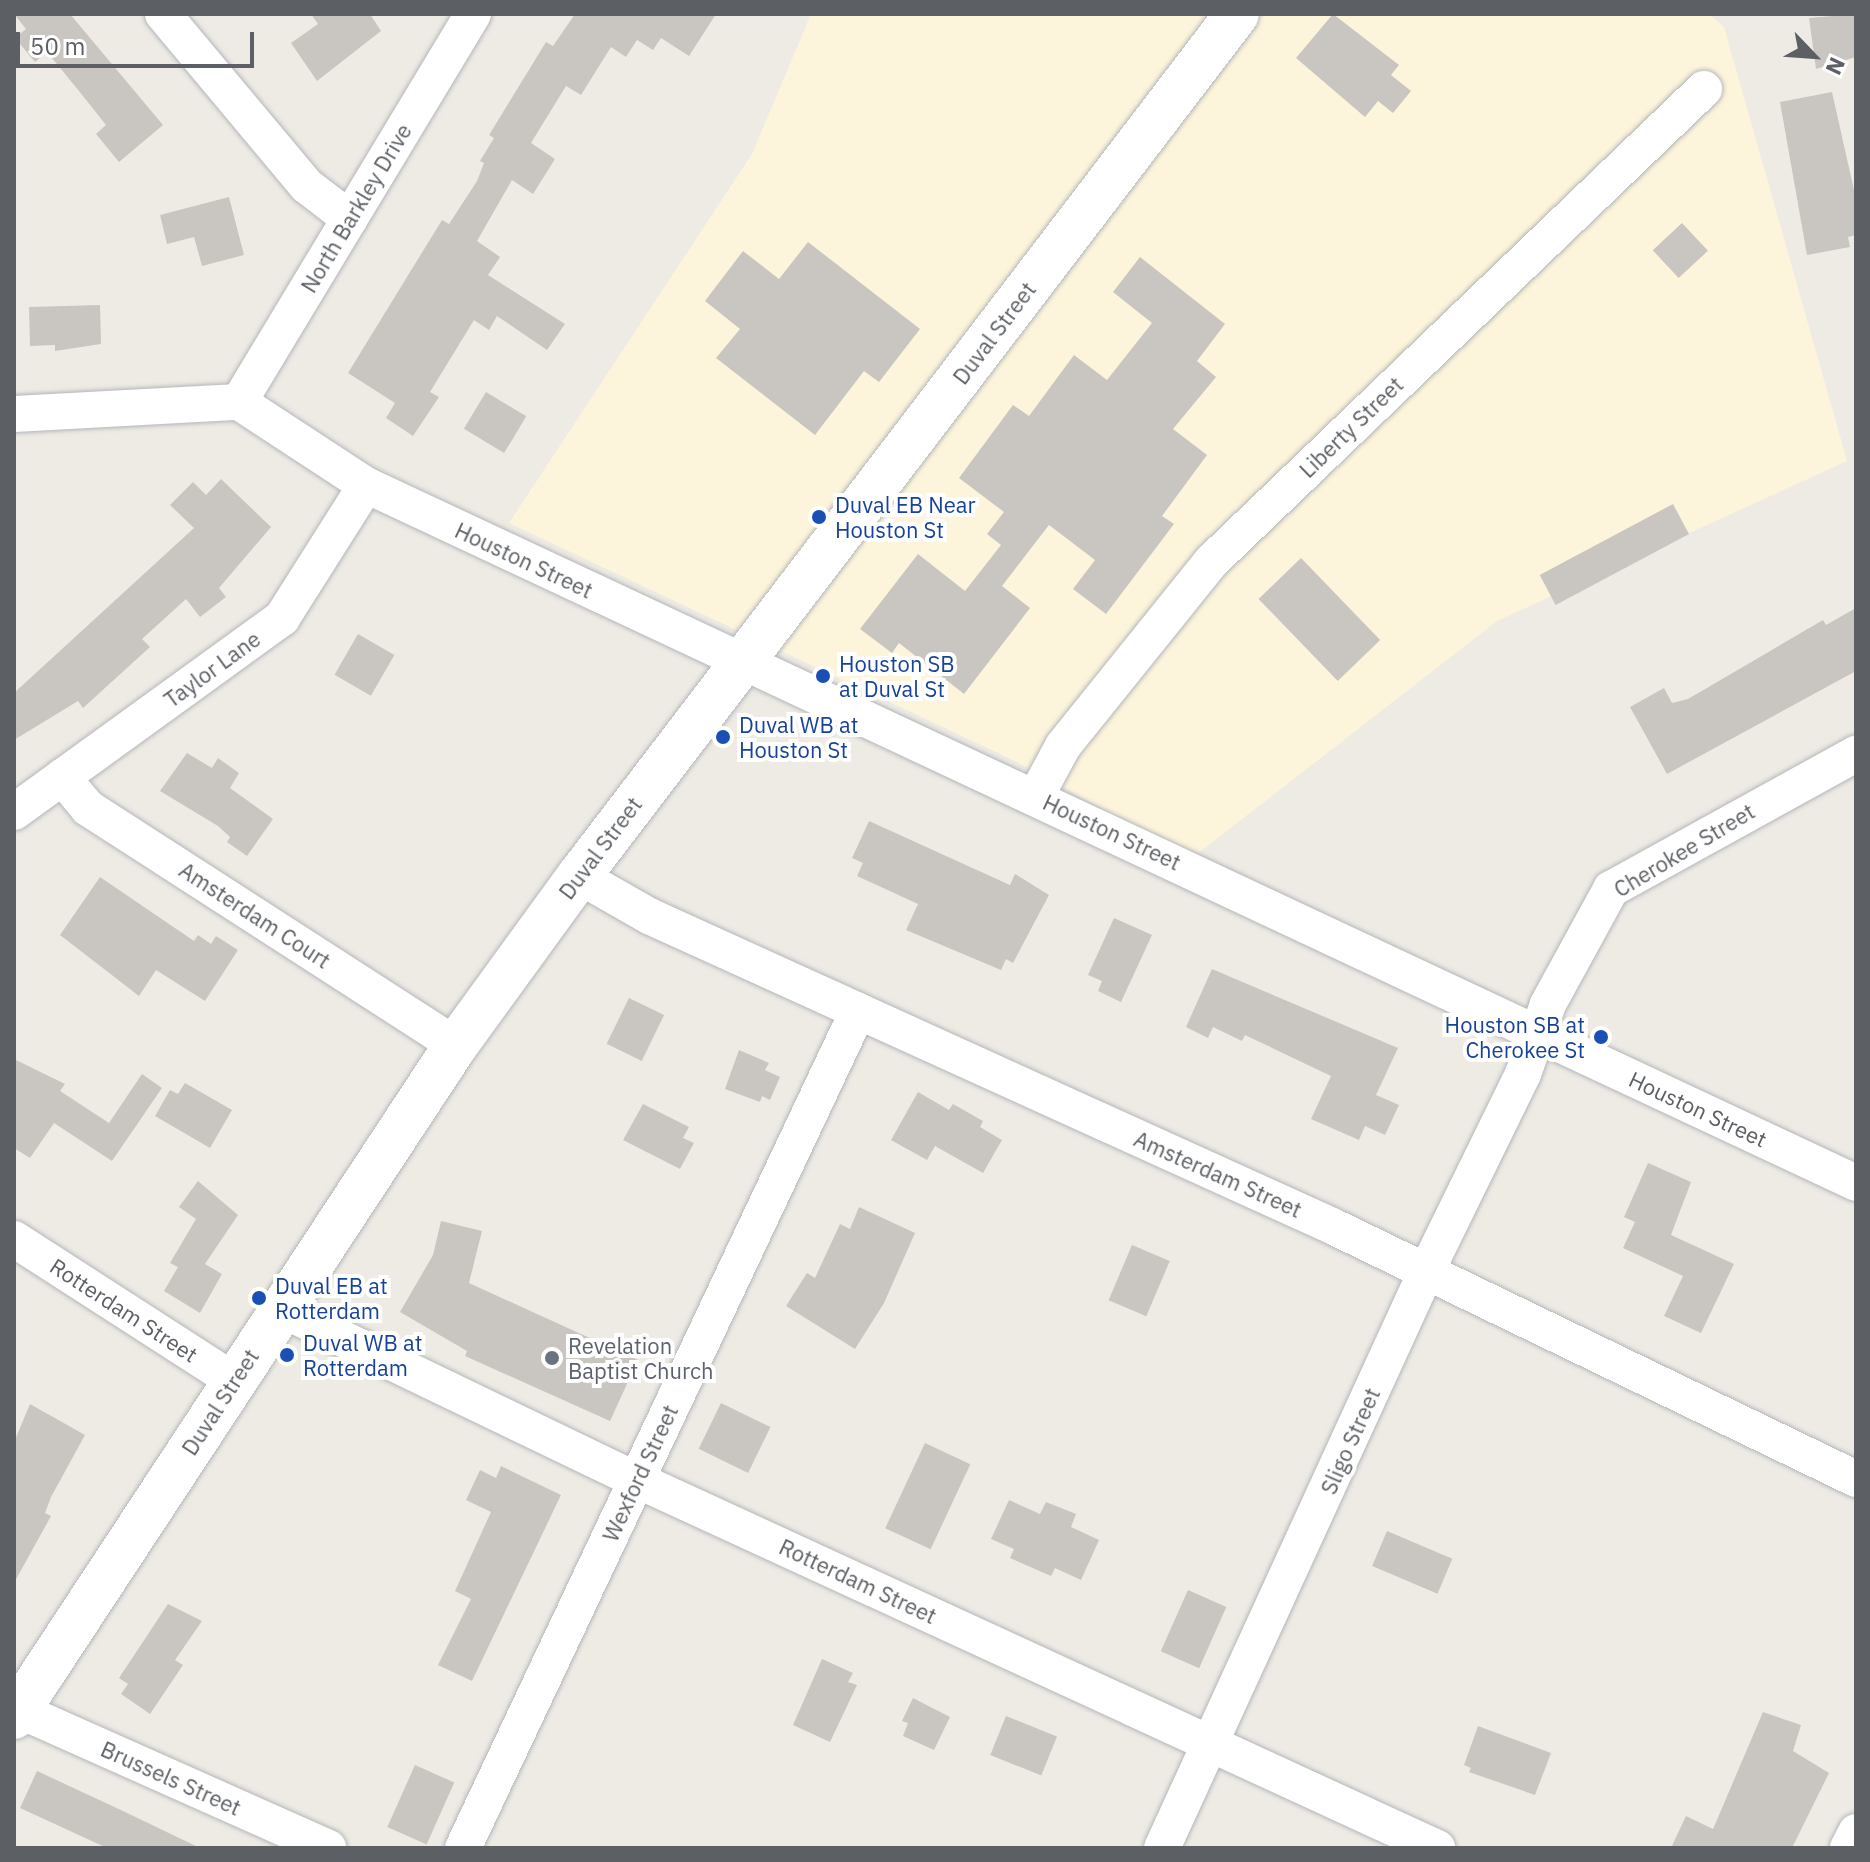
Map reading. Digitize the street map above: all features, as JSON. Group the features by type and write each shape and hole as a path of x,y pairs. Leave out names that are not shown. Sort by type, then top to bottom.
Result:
{"street":[{"path":"163,14 307,186 350,219"},
{"name":"North Barkley Drive","path":"239,402 473,14"},
{"name":"Duval Street","path":"16,1712 456,1045 579,876 1237,14"},
{"name":"Liberty Street","path":"1036,796 1063,746 1212,561 1704,89"},
{"path":"14,414 239,402"},
{"name":"Houston Street","path":"239,402 366,485 741,663 1036,796 1856,1183"},
{"name":"Taylor Lane","path":"14,812 282,618 366,485"},
{"name":"Cherokee Street","path":"1536,1033 1574,950 1611,889 1856,754"},
{"name":"Amsterdam Court","path":"62,777 88,808 456,1045"},
{"name":"Amsterdam Street","path":"579,876 649,916 1426,1272 1856,1479"},
{"name":"Wexford Street","path":"463,1848 858,1011"},
{"name":"Sligo Street","path":"1162,1848 1426,1272 1523,1074 1536,1033"},
{"name":"Rotterdam Street","path":"14,1239 234,1381"},
{"name":"Rotterdam Street","path":"281,1309 637,1480 1437,1848"},
{"name":"Brussels Street","path":"16,1712 328,1848"},
{"path":"1848,1848 1856,1832"}],"shaded area":[{"path":"811,14 1709,14 1724,27 1847,461 1497,621 1192,858 1017,762 509,523 752,154"}],"building":[{"path":"14,14 70,14 163,125 119,162 96,134 106,125 47,52 35,62 15,38 26,29"},
{"path":"311,14 370,14 381,31 317,81 291,43 318,24"},
{"path":"575,14 716,14 689,56 661,38 653,50 637,40 626,57 611,47 581,95 566,86 531,143 555,159 533,194 512,180 477,241 500,257 488,275 565,324 547,350 497,316 489,330 474,320 430,392 439,397 413,436 386,418 395,403 348,373 442,220 449,224 477,181 484,163 480,161 494,138 489,135 546,42 553,46"},
{"path":"1333,14 1399,65 1391,75 1411,91 1393,113 1378,101 1365,117 1296,58"},
{"path":"1856,14 1856,57 1816,69 1809,18"},
{"path":"1832,92 1856,199 1856,235 1848,237 1850,247 1807,255 1780,102"},
{"path":"229,197 244,255 202,266 194,237 167,244 160,215"},
{"path":"1682,223 1708,251 1679,278 1653,250"},
{"path":"808,242 920,329 879,382 864,371 815,435 716,358 740,329 705,301 743,251 779,279"},
{"path":"1140,257 1225,324 1197,361 1216,377 1173,429 1207,455 1162,516 1174,524 1106,614 1073,589 1095,560 1049,525 1002,586 1030,608 964,694 899,643 892,653 860,629 918,554 965,591 1001,545 987,534 1004,512 959,478 1013,405 1029,416 1074,355 1107,380 1152,323 1113,292"},
{"path":"100,305 101,344 55,351 55,345 30,346 29,307"},
{"path":"486,392 526,416 504,453 464,429"},
{"path":"221,479 271,527 219,588 226,597 200,617 186,599 142,639 150,647 83,708 78,701 14,740 14,693 194,528 170,505 193,482 206,495"},
{"path":"1673,504 1689,534 1556,605 1540,575"},
{"path":"1301,558 1380,640 1338,681 1259,599"},
{"path":"1856,608 1856,671 1667,774 1630,707 1664,688 1672,703 1688,699 1823,620 1826,625"},
{"path":"358,634 394,655 371,696 334,675"},
{"path":"187,753 212,768 218,758 239,773 230,788 273,819 247,856 227,842 230,837 218,826 160,791"},
{"path":"869,821 1010,885 1015,874 1049,895 1013,963 1006,959 1001,970 906,930 918,904 857,876 863,863 852,858"},
{"path":"100,877 194,941 198,935 211,944 216,936 238,950 205,1001 156,970 139,996 60,935"},
{"path":"1114,918 1152,935 1121,1002 1098,991 1102,981 1088,975"},
{"path":"1212,969 1398,1048 1376,1095 1399,1105 1385,1135 1365,1126 1359,1140 1311,1119 1331,1076 1245,1035 1242,1041 1213,1027 1208,1038 1186,1027"},
{"path":"629,998 664,1015 642,1061 607,1044"},
{"path":"739,1050 769,1063 765,1070 780,1077 770,1100 762,1096 760,1102 725,1089"},
{"path":"14,1059 65,1084 60,1091 109,1123 142,1074 162,1088 112,1161 54,1123 30,1158 14,1148"},
{"path":"185,1083 232,1110 210,1148 155,1116 170,1090 178,1094"},
{"path":"918,1092 949,1110 953,1104 983,1121 980,1127 1002,1140 983,1173 935,1146 927,1160 891,1140"},
{"path":"643,1104 689,1127 683,1138 694,1143 680,1169 623,1140"},
{"path":"1648,1163 1691,1182 1671,1235 1734,1264 1701,1333 1664,1316 1683,1276 1623,1248 1635,1222 1624,1217"},
{"path":"198,1181 238,1215 205,1264 222,1274 200,1313 164,1291 178,1267 170,1263 196,1219 179,1207"},
{"path":"859,1207 915,1233 884,1303 855,1349 786,1306 807,1273 815,1278 840,1224 850,1229"},
{"name":"Revelation Baptist Church","path":"441,1221 482,1231 469,1283 638,1360 610,1421 465,1356 467,1351 400,1312 433,1255"},
{"path":"1132,1245 1170,1261 1146,1316 1109,1300"},
{"path":"721,1403 770,1427 748,1473 699,1449"},
{"path":"30,1404 85,1435 51,1497 45,1513 51,1516 14,1583 14,1442"},
{"path":"925,1443 970,1464 931,1549 885,1528"},
{"path":"501,1466 561,1495 472,1681 438,1665 471,1599 455,1591 491,1512 466,1500 480,1470 496,1478"},
{"path":"1009,1500 1040,1514 1046,1502 1076,1514 1071,1527 1099,1540 1081,1580 1055,1568 1051,1576 1010,1558 1014,1549 991,1539"},
{"path":"1387,1531 1452,1559 1438,1594 1372,1566"},
{"path":"1188,1590 1226,1607 1199,1668 1161,1651"},
{"path":"168,1604 202,1621 175,1660 183,1665 150,1714 121,1694 128,1684 119,1678"},
{"path":"822,1659 853,1673 848,1682 857,1685 830,1742 793,1725"},
{"path":"913,1698 950,1717 934,1750 903,1736 908,1723 902,1721"},
{"path":"1763,1712 1801,1725 1793,1751 1829,1773 1792,1848 1671,1848 1686,1816 1713,1829"},
{"path":"1006,1716 1057,1737 1041,1776 990,1755"},
{"path":"1478,1726 1551,1753 1535,1795 1469,1772 1471,1768 1464,1765"},
{"path":"415,1765 454,1782 427,1845 387,1827"},
{"path":"37,1771 200,1848 107,1848 20,1808"}],"place":[{"name":"Duval EB Near Houston St","path":"819,517"},
{"name":"Houston SB at Duval St","path":"823,676"},
{"name":"Duval WB at Houston St","path":"723,737"},
{"name":"Houston SB at Cherokee St","path":"1601,1037"},
{"name":"Duval EB at Rotterdam","path":"259,1298"},
{"name":"Duval WB at Rotterdam","path":"287,1355"},
{"name":"Revelation Baptist Church","path":"552,1358"}]}
